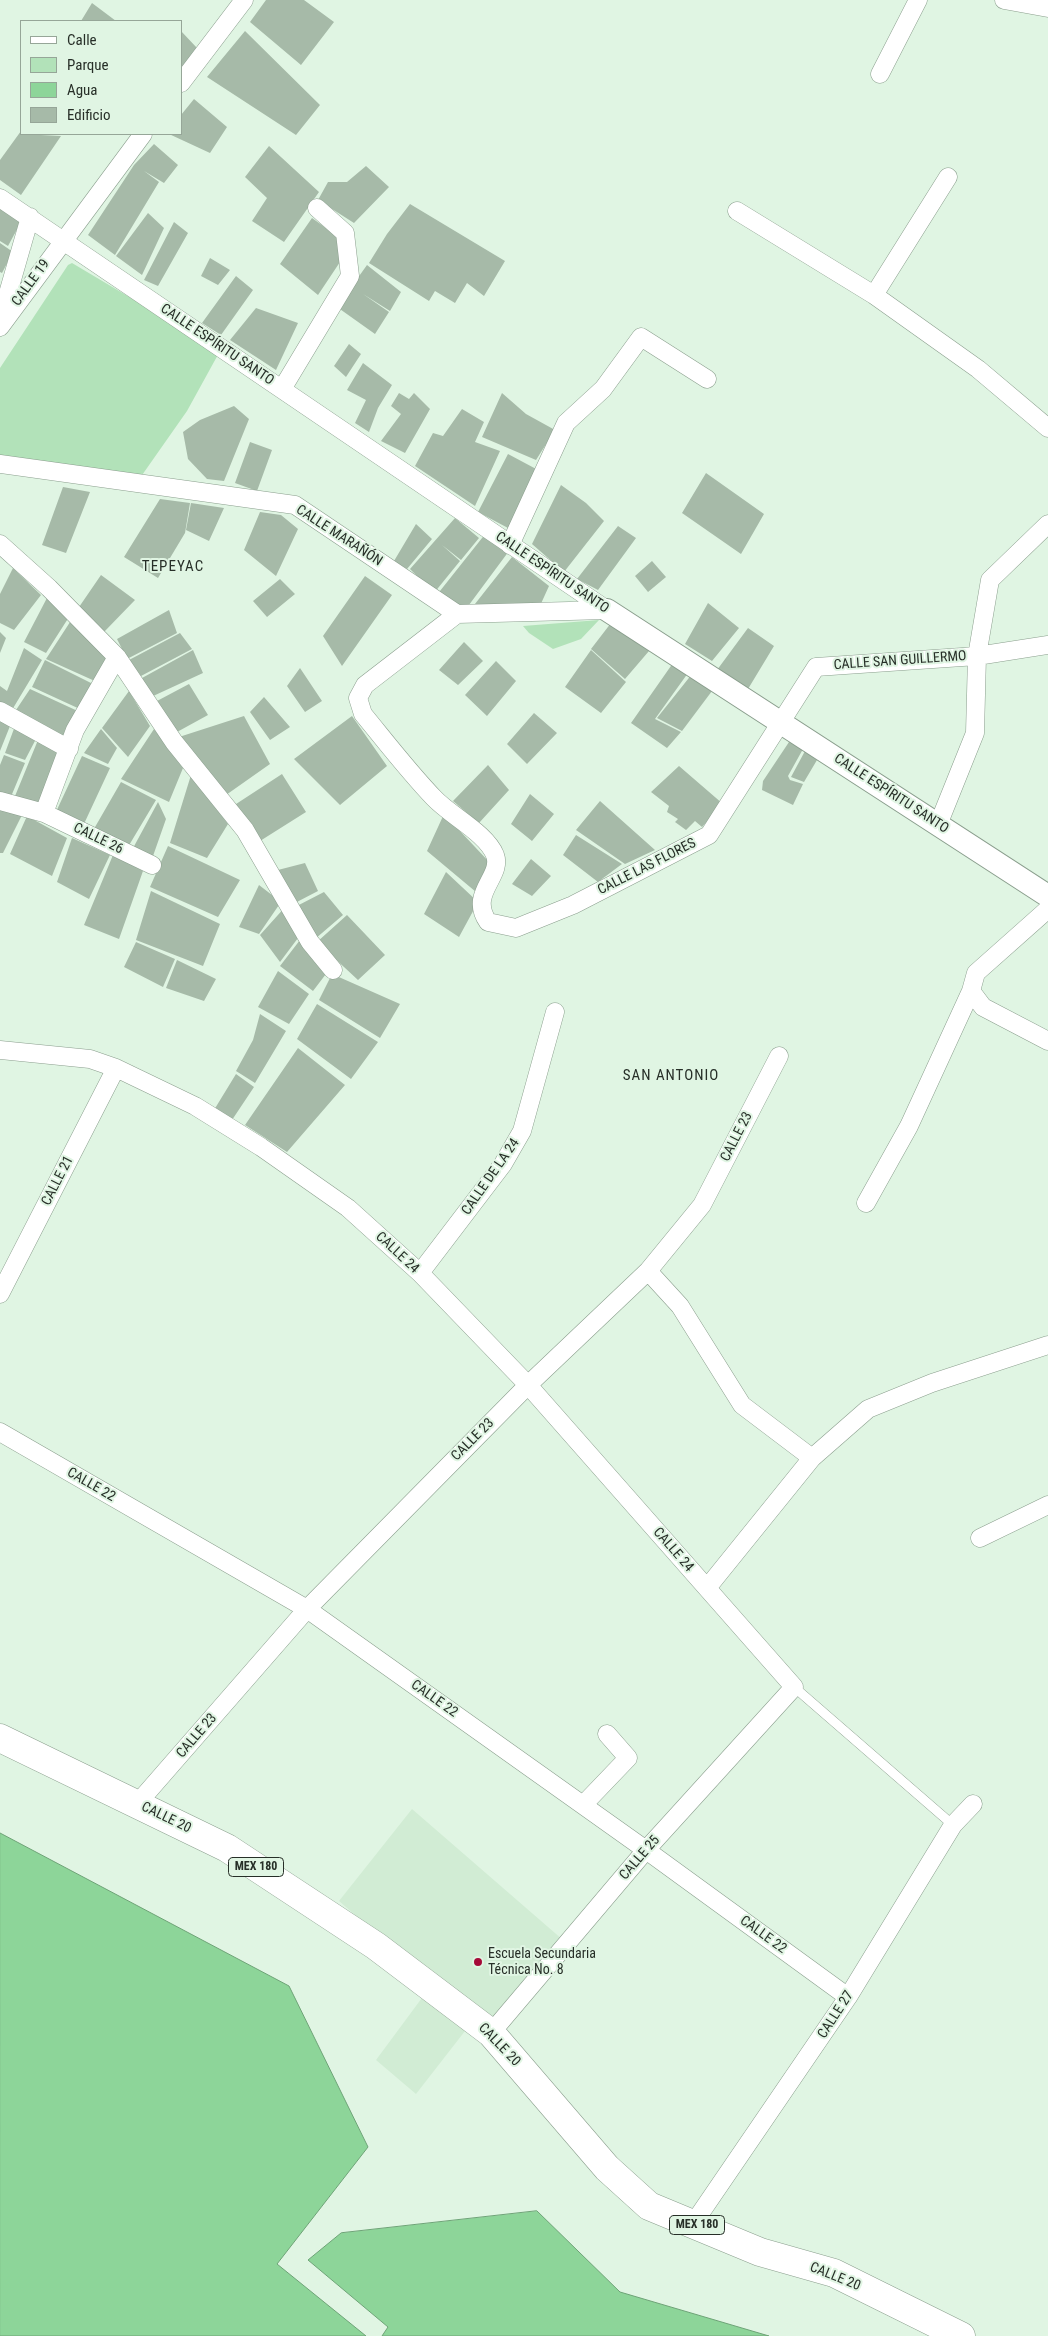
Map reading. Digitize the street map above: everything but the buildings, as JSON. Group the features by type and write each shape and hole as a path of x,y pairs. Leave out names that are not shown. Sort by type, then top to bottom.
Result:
{"main road":[{"name":"CALLE 20","path":"0,1738 227,1848 376,1946 491,2033 607,2168 649,2206 760,2252 834,2273 961,2336"}],"street":[{"path":"182,82 244,0"},
{"path":"880,74 918,0"},
{"path":"1004,0 1048,8"},
{"name":"CALLE 19","path":"0,327 63,239 142,135"},
{"path":"874,295 948,177"},
{"name":"CALLE ESPÍRITU SANTO","path":"0,198 607,610 1048,896"},
{"path":"282,389 350,276 345,233 317,208"},
{"path":"737,211 874,295 978,369 1048,428"},
{"name":"CALLE 19","path":"0,321 30,217"},
{"path":"510,545 566,423 603,389 641,337 707,379"},
{"name":"CALLE MARAÑÓN","path":"0,464 295,505 457,614"},
{"path":"938,824 975,732 977,656 990,580 1048,524"},
{"path":"0,544 49,588 116,657 174,742 245,830 310,942 333,970"},
{"path":"457,614 607,610"},
{"name":"CALLE LAS FLORES","path":"457,614 365,685 358,698 363,714 434,799 484,840 495,854 496,862 481,903 481,912 488,922 516,928 573,905 708,835 779,722"},
{"name":"CALLE SAN GUILLERMO","path":"779,722 816,667 977,656 1048,645"},
{"path":"44,813 76,730 116,657"},
{"path":"0,711 68,749"},
{"name":"CALLE 26","path":"0,800 44,813 152,865"},
{"path":"866,1203 909,1126 971,992 976,973 1048,909"},
{"path":"971,992 983,1007 1048,1042"},
{"name":"CALLE DE LA 24","path":"420,1273 503,1164 522,1132 555,1012"},
{"name":"CALLE 24","path":"0,1050 90,1059 116,1068 195,1106 261,1147 348,1208 420,1273 528,1385 794,1686"},
{"name":"CALLE 23","path":"137,1804 307,1609 528,1385 648,1271 702,1205 779,1056"},
{"name":"CALLE 21","path":"0,1294 116,1068"},
{"path":"648,1271 680,1306 742,1405 812,1458"},
{"path":"707,1588 812,1458 868,1409 932,1383 1048,1345"},
{"name":"CALLE 22","path":"0,1432 307,1609 584,1805 848,1997"},
{"path":"980,1538 1048,1505"},
{"name":"CALLE 25","path":"491,2033 646,1850 794,1686"},
{"path":"584,1805 628,1758 607,1734"},
{"name":"CALLE 27","path":"693,2224 848,1997 953,1826 973,1804"}],"lane":[{"path":"794,1686 953,1826"}],"shaded area":[{"name":"Escuela Secundaria Técnica No. 8","path":"412,1809 563,1940 495,2025 479,2013 416,2094 376,2060 433,1983 339,1901"}],"green space":[{"path":"72,263 220,351 187,411 140,478 0,459 0,368 68,265"},
{"path":"599,620 581,639 553,649 529,633 523,626"}],"water":[{"path":"0,1833 289,1986 368,2147 277,2264 366,2336 0,2336"},
{"path":"537,2211 620,2292 769,2336 382,2336 388,2327 308,2260 341,2233"}],"place":[{"name":"Escuela Secundaria Técnica No. 8","path":"478,1962"}],"district":[{"name":"TEPEYAC","path":"173,567"},
{"name":"SAN ANTONIO","path":"671,1076"}]}
